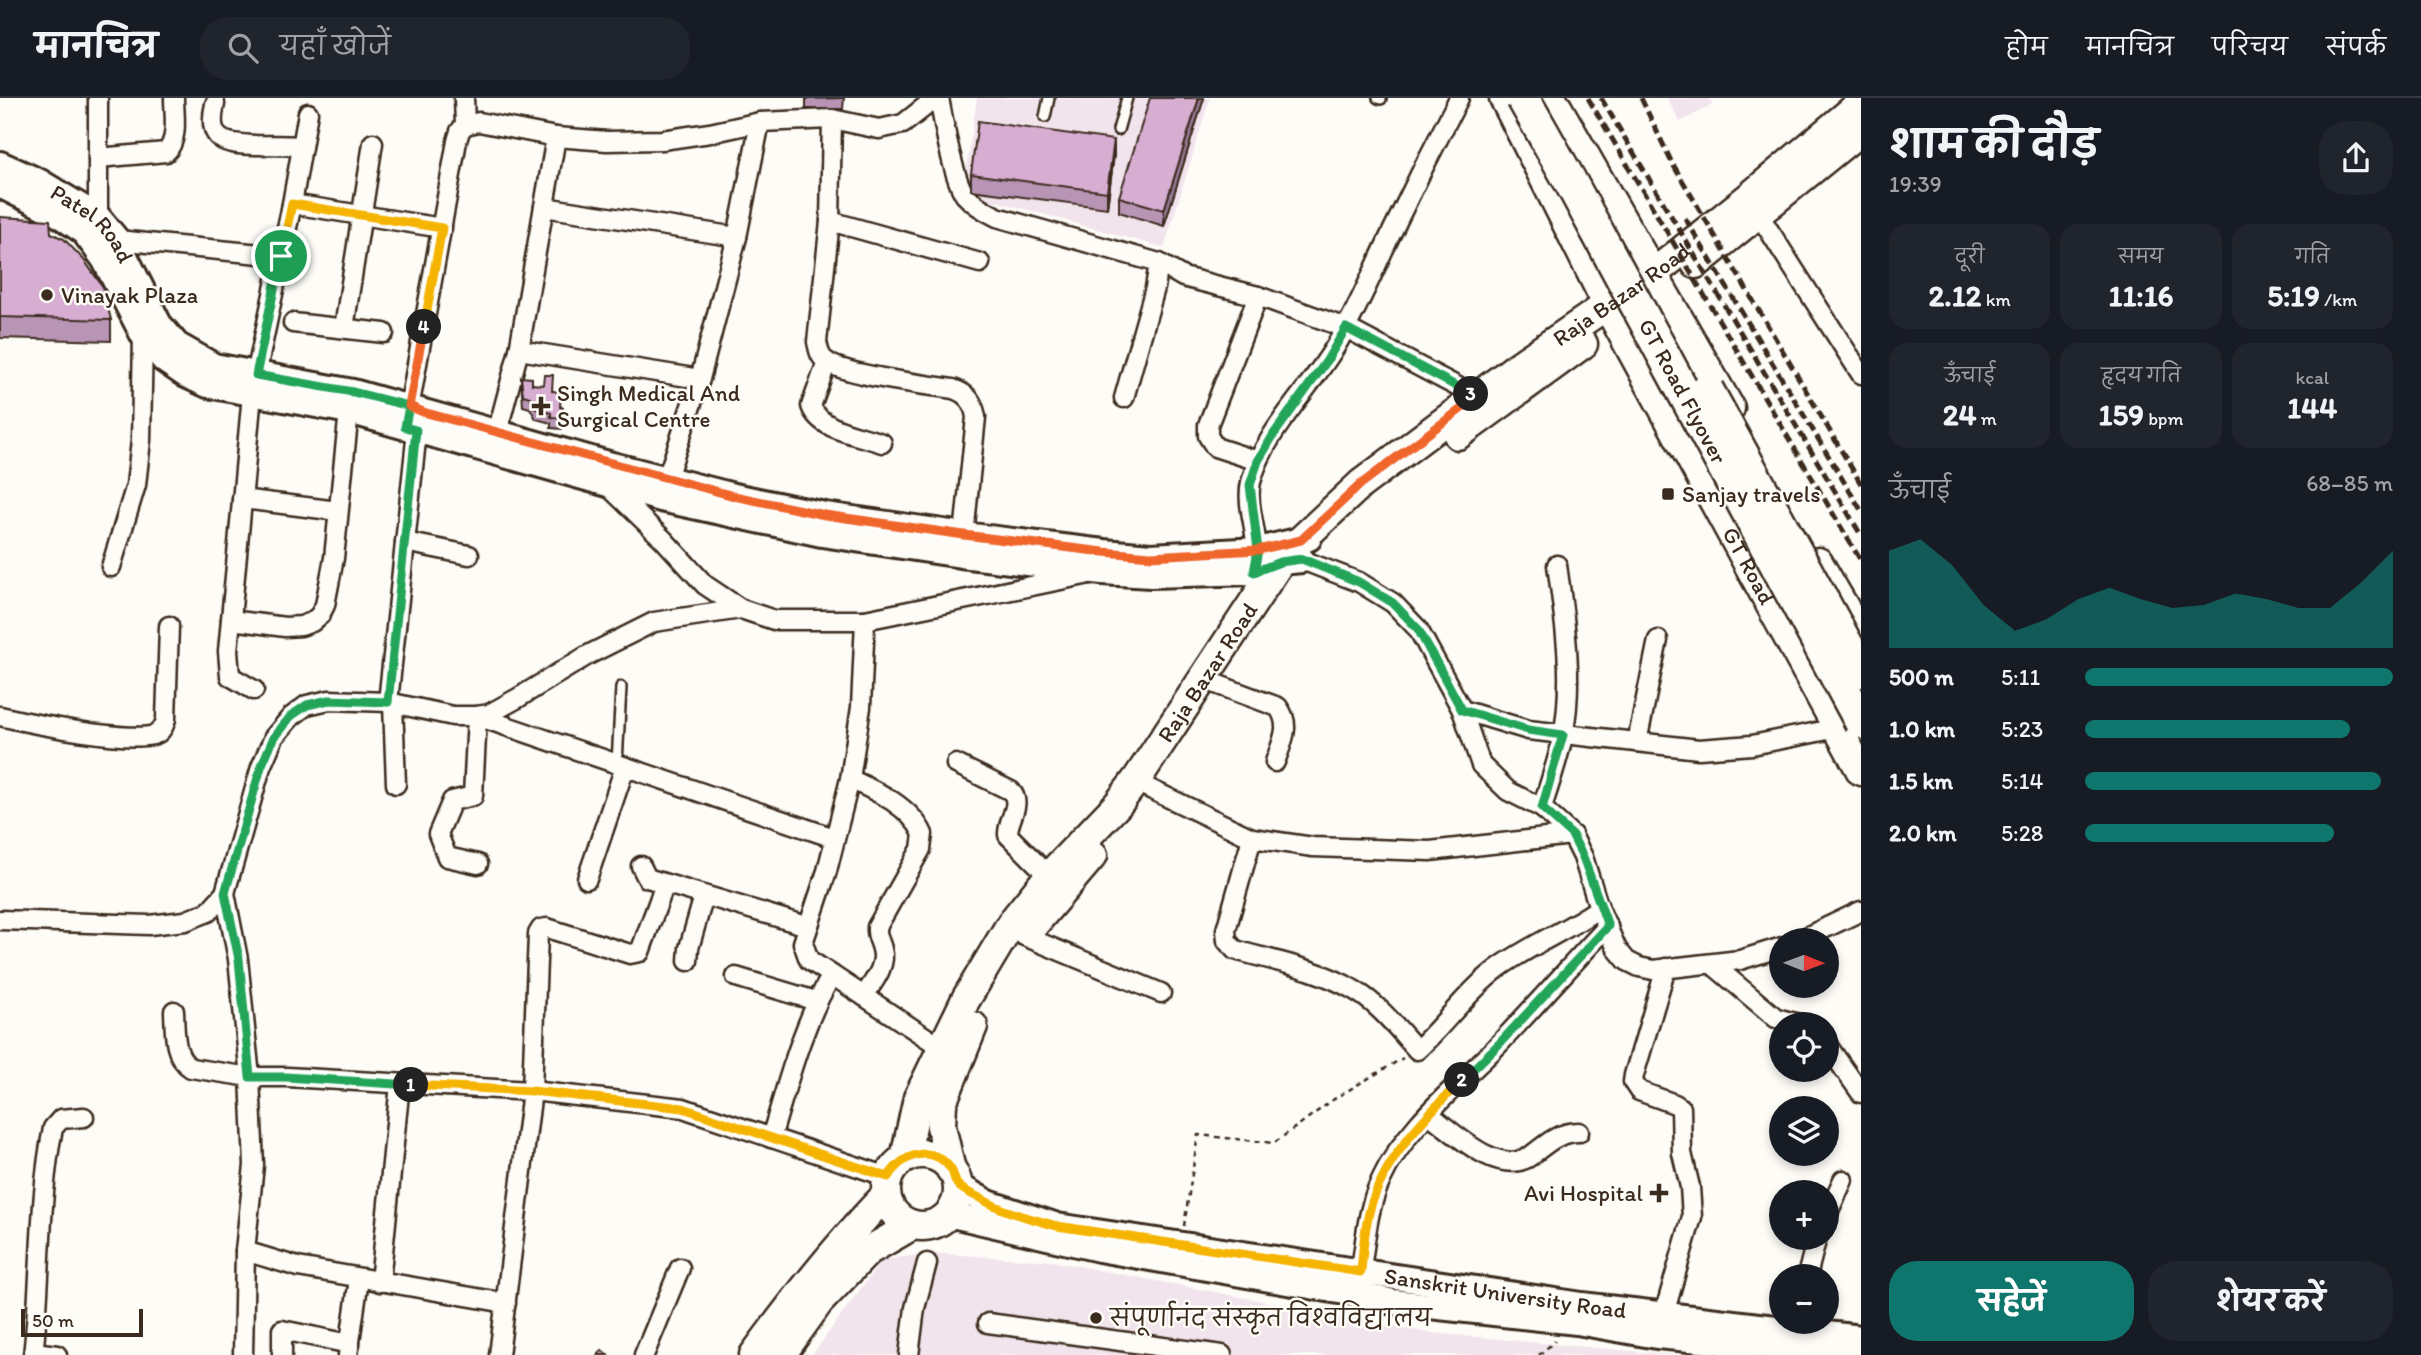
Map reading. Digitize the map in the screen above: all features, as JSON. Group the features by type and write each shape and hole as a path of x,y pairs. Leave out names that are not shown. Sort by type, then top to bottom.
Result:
{"highway":[{"name":"GT Road Flyover","path":"1523,98 1570,181 1849,725"},
{"name":"GT Road Flyover","path":"1544,98 1861,671"}],"main road":[{"name":"GT Road","path":"1504,98 1612,312 1849,725 1861,771"},
{"path":"1552,98 1861,636"},
{"name":"Raja Bazar Road","path":"1754,206 1861,103"},
{"name":"Raja Bazar Road","path":"893,1176 918,1098 966,999 1012,922 1049,876 1118,804 1138,779 1287,553 1361,484 1477,397 1658,281 1754,206 1861,130"},
{"name":"Raja Bazar Road","path":"954,1177 941,1126 945,1093 989,990 1024,936 1148,788 1186,735 1268,601 1287,553 1359,507 1612,312"},
{"path":"754,1355 861,1239 893,1176 918,1154 942,1160 954,1177 954,1205 948,1214 933,1224 913,1225 861,1239"},
{"path":"893,1176 895,1214 913,1225"},
{"path":"781,1355 819,1302 831,1273"}],"street":[{"path":"98,98 98,217"},
{"path":"99,158 166,152 171,147 174,136 174,98"},
{"path":"464,98 465,125"},
{"path":"396,784 391,703 405,542 410,421 457,141 465,125 479,122 556,137 607,141 662,140 760,122 832,119 879,130 903,124 938,98 946,138 963,192 977,206 996,218 1159,263 1182,277 1258,296 1346,328 1477,397"},
{"path":"1459,98 1419,174 1346,328 1326,362 1274,434 1258,461 1250,485 1287,553 1359,582 1393,603 1418,629 1462,710 1480,765 1508,792 1542,808 1572,835 1617,948 1627,961 1653,970 1740,960 1769,951"},
{"path":"215,104 212,117 215,131 229,144 302,146"},
{"path":"254,690 230,676 228,651 242,499 254,385 308,113"},
{"path":"832,119 830,221 817,342 819,353 827,362 873,376 953,389 964,393 973,403 976,417 964,535"},
{"path":"664,489 700,379 737,237 760,122"},
{"path":"497,433 519,350 556,137"},
{"path":"344,328 373,144"},
{"name":"Patel Road","path":"0,164 40,182 98,217 117,240 159,324 177,345 254,385 349,411 497,433 664,489 822,534 1102,572 1151,575 1287,553"},
{"name":"Patel Road","path":"5,190 58,214 84,232 104,259 143,335 164,360 208,384 353,392 410,421 607,484 734,496 825,515 1104,552 1151,556 1287,553"},
{"path":"292,204 442,228"},
{"path":"1754,206 1861,374"},
{"path":"544,207 737,237"},
{"path":"830,221 980,263"},
{"path":"117,240 281,256"},
{"path":"1124,398 1155,288 1159,263"},
{"path":"1258,296 1208,425 1208,436 1214,447 1258,461"},
{"path":"293,323 384,333"},
{"path":"111,567 136,485 141,440 143,335"},
{"path":"519,350 700,379"},
{"path":"827,362 811,406 814,415 834,428 882,443"},
{"path":"231,620 285,627 301,626 320,615 325,605 334,558 349,411"},
{"path":"607,484 705,585 741,609 774,620 864,620 1102,572"},
{"path":"242,499 338,511"},
{"path":"405,542 469,555"},
{"path":"1542,808 1563,735 1567,641 1557,565"},
{"path":"0,920 149,925 185,921 208,912 225,893 261,767 274,737 291,716 307,705 329,700 391,703 453,716 489,714 588,655 654,622 741,609"},
{"path":"864,620 861,707 850,779 827,871 803,943 809,960 942,1048"},
{"path":"0,716 121,736 149,736 158,733 166,719 169,626"},
{"path":"1637,741 1658,640"},
{"path":"1216,684 1278,707 1283,714 1286,729 1275,762"},
{"path":"1462,710 1528,730 1699,750 1723,749 1849,725"},
{"path":"477,716 834,838"},
{"path":"477,716 473,796 452,801 438,834 447,858 478,864"},
{"path":"956,764 1016,796 1016,807 1008,824 1008,835 1049,876"},
{"path":"587,879 621,766"},
{"path":"850,779 895,803 909,815 923,834 921,849 877,927 876,934 883,950 883,962 864,996"},
{"path":"1148,788 1252,838 1313,847 1430,852 1572,835"},
{"path":"1252,838 1226,930 1230,946 1235,950 1325,976 1353,989 1370,1001 1417,1050 1496,970 1600,908"},
{"path":"641,866 647,878 807,926"},
{"path":"499,1355 532,1091 538,934 541,929 547,928 630,954 640,952 665,884"},
{"path":"225,893 239,959 250,1077 254,1165 245,1251 243,1355"},
{"path":"688,961 704,896"},
{"path":"1826,928 1861,912"},
{"path":"1358,1283 1369,1214 1381,1179 1396,1152 1608,926"},
{"path":"1024,936 1161,993"},
{"path":"1712,964 1769,1012"},
{"path":"1664,1314 1692,1217 1690,1187 1681,1139 1682,1112 1675,1104 1639,1091 1633,1082 1666,968"},
{"path":"771,1138 816,1001 832,975"},
{"path":"736,976 816,1001"},
{"path":"174,1011 177,1049 183,1063 191,1068 250,1077 532,1091 683,1108 893,1176"},
{"path":"1839,1062 1861,1093"},
{"path":"380,1282 400,1084"},
{"path":"1429,1114 1478,1150 1495,1160 1509,1163 1522,1161 1561,1134 1579,1132"},
{"path":"57,1355 34,1354 50,1142 57,1122 61,1119 84,1117"},
{"path":"954,1177 988,1210"},
{"path":"1839,1189 1843,1180"},
{"path":"948,1214 988,1210"},
{"name":"Sanskrit University Road","path":"988,1210 1099,1250 1358,1283 1769,1323"},
{"name":"Sanskrit University Road","path":"988,1210 1057,1226 1182,1243 1358,1283 1393,1302 1577,1322 1657,1336 1861,1355"},
{"path":"245,1251 298,1267 506,1303"},
{"path":"909,1355 915,1308 927,1263"},
{"path":"644,1355 680,1268"},
{"path":"282,1355 282,1330 349,1350 359,1279"},
{"path":"988,1323 1132,1350 1221,1355"},
{"name":"Sanskrit University Road","path":"1839,1334 1861,1338"}],"lane":[{"path":"1045,117 1049,98"},
{"path":"1118,130 1127,98"},
{"path":"621,687 621,766"}],"path":[{"path":"1182,1243 1198,1135 1274,1143 1336,1097 1417,1050"}],"shaded area":[{"path":"977,98 1210,98 1164,248 963,192"},
{"path":"1667,98 1710,98 1712,105 1680,122"},
{"name":"संपूर्णानंद संस्कृत विश्वविद्यालय","path":"933,1253 1052,1261 1430,1333 1676,1355 812,1355 882,1260"}],"building":[{"path":"1150,98 1199,98 1164,210 1119,197"},
{"path":"978,121 1114,140 1107,192 971,174"},
{"name":"Vinayak Plaza","path":"0,217 50,220 51,233 64,239 84,260 103,287 111,320 0,317"},
{"path":"544,375 553,375 552,391 561,392 562,418 551,417 551,413 536,409 530,397 523,395 521,377 532,378 532,384 543,385"}],"railway":[{"path":"1588,98 1861,561"},
{"path":"1601,98 1861,535"},
{"path":"1641,98 1671,161 1861,484"},
{"path":"1685,218 1861,510"}],"place":[{"name":"Vinayak Plaza","path":"47,295"},
{"name":"Singh Medical And Surgical Centre","path":"541,406"},
{"name":"Sanjay travels","path":"1668,494"},
{"name":"Avi Hospital","path":"1659,1193"},
{"name":"संपूर्णानंद संस्कृत विश्वविद्यालय","path":"1096,1318"}],"route":[{"path":"281,256 256,375 353,392 409,406 405,427 416,430 388,702 329,700 307,705 291,716 274,737 261,767 225,893 239,959 250,1077 532,1091 683,1108 888,1177 895,1166 905,1158 918,1154 930,1155 942,1160 951,1170 957,1185 988,1203 1057,1226 1361,1272 1371,1204 1396,1152 1437,1105 1498,1045 1608,926 1583,857 1572,835 1542,808 1563,735 1528,730 1462,710 1418,629 1393,603 1359,582 1302,559 1280,562 1254,572 1258,550 1250,485 1258,461 1346,328 1477,397 1361,484 1301,540 1258,550 1151,556 964,535 825,515 734,496 612,465 423,412 409,406 442,228 292,204 281,256"}]}
